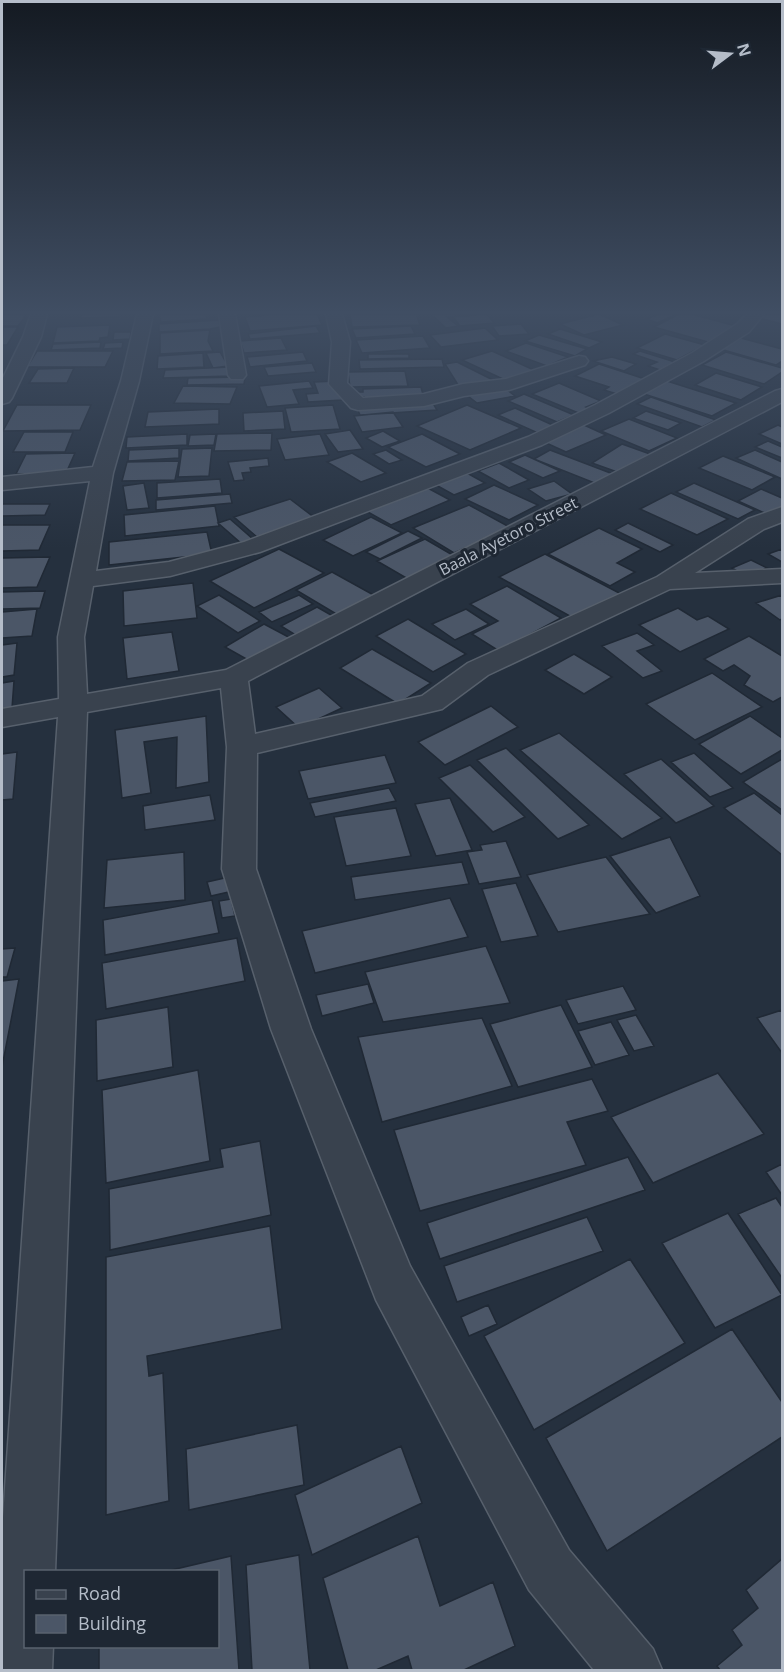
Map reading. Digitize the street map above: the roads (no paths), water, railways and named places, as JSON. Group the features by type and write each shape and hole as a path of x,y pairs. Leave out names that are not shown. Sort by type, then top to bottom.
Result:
{"street":[{"path":"27,1570 74,705 71,637 102,473 127,392"},
{"path":"346,392 358,404 424,400 455,392"},
{"path":"82,580 170,568 252,547 535,441 602,409 631,392"},
{"name":"Baala Ayetoro Street","path":"2,718 234,677 783,395"},
{"path":"2,483 102,473"},
{"path":"242,747 432,703 478,669 665,582 756,524 783,514"},
{"path":"665,582 781,578"},
{"path":"234,677 242,747 239,869 291,1029 393,1283 549,1570 632,1671"},
{"path":"22,1671 24,1634"}]}
